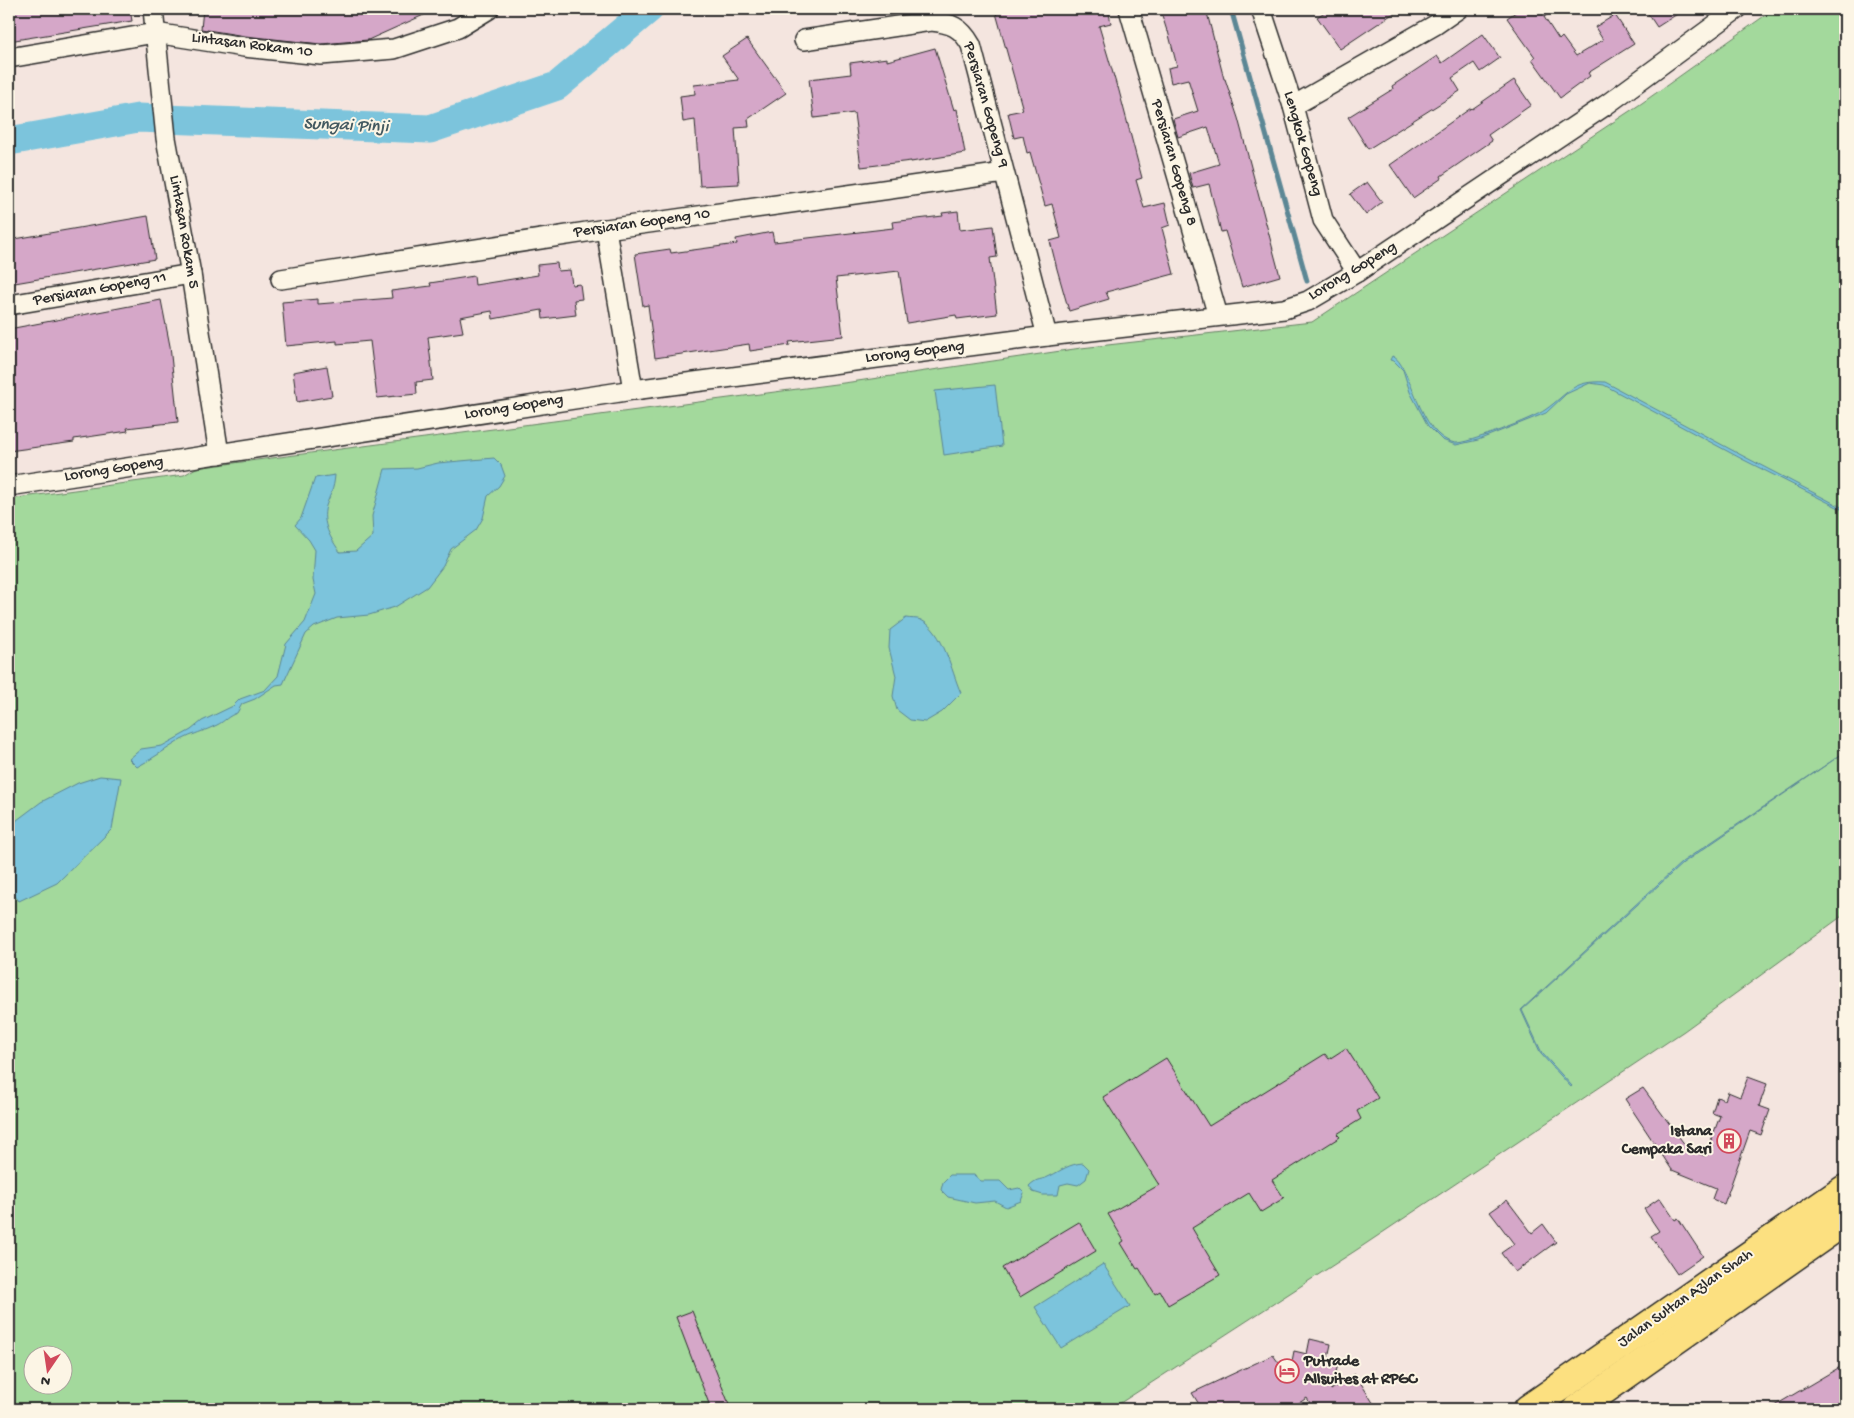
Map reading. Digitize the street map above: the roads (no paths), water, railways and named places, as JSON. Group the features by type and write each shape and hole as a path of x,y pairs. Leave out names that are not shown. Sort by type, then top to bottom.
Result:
{"main road":[{"name":"Jalan Sultan Azlan Shah","path":"1528,1409 1845,1189"},
{"name":"Jalan Sultan Azlan Shah","path":"1577,1409 1845,1220"}],"street":[{"name":"Lintasan Rokam 5","path":"153,9 166,138 191,274 219,454"},
{"name":"Lintasan Rokam 10","path":"9,58 155,33 244,47 322,56 394,49 458,28 488,9"},
{"name":"Persiaran Gopeng 8","path":"1129,9 1218,316"},
{"name":"Lengkok Gopeng","path":"1260,9 1293,106 1324,220 1357,272"},
{"path":"1293,106 1435,25 1458,9"},
{"name":"Lorong Gopeng","path":"9,486 633,390 1047,336 1284,309 1308,301 1357,272 1606,105 1737,9"},
{"name":"Persiaran Gopeng 9","path":"804,40 931,21 942,22 956,27 965,34 971,45 1047,336"},
{"name":"Persiaran Gopeng 10","path":"281,279 606,229 1004,173"},
{"path":"606,229 633,390"},
{"name":"Persiaran Gopeng 11","path":"9,305 191,274"}],"water":[{"path":"1392,356 1399,361 1405,371 1417,400 1432,428 1442,438 1455,443 1486,435 1528,419 1545,410 1566,393 1578,385 1594,382 1605,382 1845,509 1845,511 1742,459 1604,385 1590,383 1566,394 1546,413 1478,440 1456,445 1442,440 1428,426 1410,392 1403,370 1394,361 1390,360"},
{"path":"995,385 1002,446 944,455 935,391"},
{"path":"494,458 501,465 505,476 499,486 488,496 483,518 476,530 451,549 443,566 427,587 395,607 369,615 337,618 314,627 306,634 283,684 276,685 255,699 242,704 237,713 212,727 181,740 137,767 129,759 141,749 162,746 191,730 202,721 233,706 240,699 265,690 278,676 286,644 305,622 316,594 313,580 315,550 309,540 295,525 301,518 315,478 335,475 333,488 326,506 326,525 330,536 340,552 356,551 373,536 372,516 385,469 417,468 438,463"},
{"path":"906,618 921,620 936,633 946,652 961,693 942,712 925,722 910,720 897,710 893,696 896,676 889,648 890,630"},
{"path":"1845,752 1683,863 1522,1010 1542,1053 1571,1087 1541,1054 1521,1010 1682,862"},
{"path":"100,776 121,778 112,829 57,883 19,901 9,889 9,833 17,820 41,802 78,783"},
{"path":"1083,1163 1089,1169 1086,1179 1078,1185 1068,1183 1060,1185 1058,1195 1043,1195 1033,1192 1029,1186 1035,1181 1070,1166"},
{"path":"950,1175 974,1175 981,1181 1000,1181 1009,1190 1019,1188 1024,1193 1021,1201 1006,1207 995,1201 975,1203 948,1197 941,1190 943,1182"},
{"path":"1103,1264 1130,1306 1061,1348 1035,1307"}],"waterway":[{"name":"Sungai Pinji","path":"9,141 138,118 430,129 557,86 649,9"},
{"path":"1231,9 1307,281"}],"place":[{"name":"Istana Cempaka Sari","path":"1729,1141"},
{"name":"Putrade Allsuites at RPGC","path":"1287,1371"}]}
